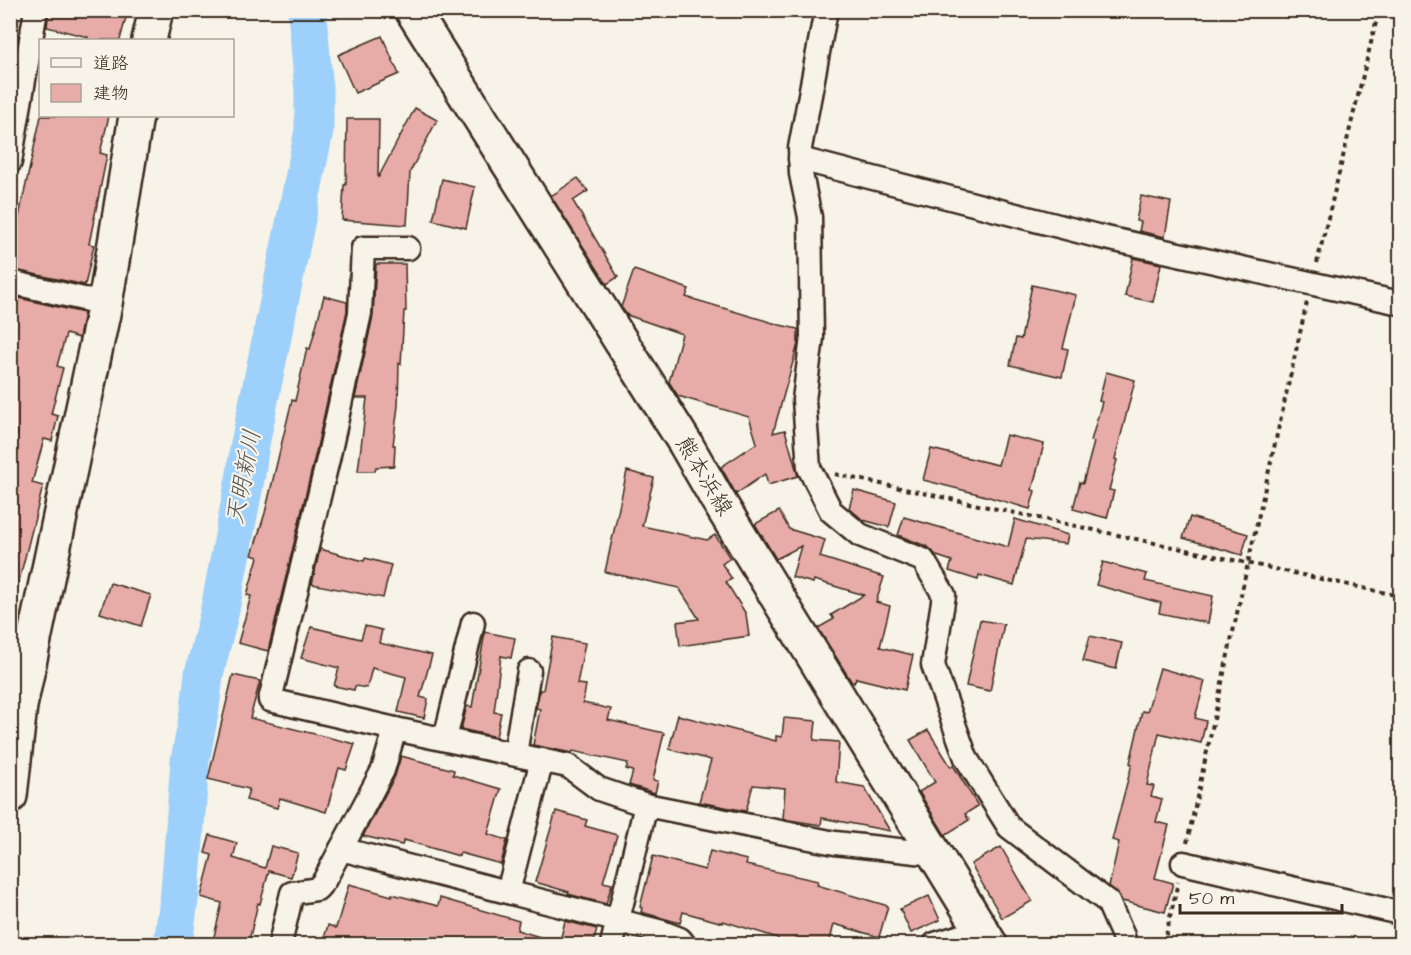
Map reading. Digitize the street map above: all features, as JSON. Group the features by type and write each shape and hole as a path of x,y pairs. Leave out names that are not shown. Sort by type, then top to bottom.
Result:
{"main road":[{"path":"149,39 156,10"},
{"name":"熊本浜線","path":"412,10 685,443 986,937"},
{"path":"10,796 15,705 105,304 136,117"}],"street":[{"path":"10,162 36,10"},
{"path":"826,10 800,148 801,174 810,218 812,337 804,400 809,468 831,511 860,535 923,560 944,595 933,665 966,758 1009,827 1108,902 1125,945"},
{"path":"800,159 1097,236 1401,303"},
{"path":"408,248 363,248 360,313 329,455 270,700 568,766 599,789 646,805 835,843 934,854"},
{"path":"10,282 105,304"},
{"path":"444,739 472,623"},
{"path":"515,754 529,671"},
{"path":"280,945 292,893 317,889 324,881 383,770 395,729"},
{"path":"508,892 542,760"},
{"path":"612,945 646,805"},
{"path":"341,849 662,932 680,939 684,945"},
{"path":"1183,863 1401,913"},
{"path":"935,945 986,937"}],"path":[{"path":"809,468 1401,596"},
{"path":"1164,945 1248,563"}],"building":[{"path":"49,10 67,10 93,17 95,10 128,10 120,39 87,39 88,37 47,27"},
{"path":"382,36 399,74 355,93 338,55"},
{"path":"415,108 437,120 410,172 407,225 342,220 344,185 346,185 347,119 379,119 378,178"},
{"path":"41,117 109,117 100,153 107,155 89,244 94,245 85,285 10,269 10,257"},
{"path":"578,178 588,191 573,201 618,277 607,284 551,196"},
{"path":"442,179 475,187 466,228 433,220"},
{"path":"1141,196 1171,202 1165,237 1139,231 1141,222 1136,221"},
{"path":"1133,258 1161,264 1153,302 1125,296"},
{"path":"376,264 405,264 406,311 404,311 401,364 399,363 398,406 393,445 395,445 394,466 376,467 375,471 358,471 367,398 355,398 373,316"},
{"path":"634,270 689,289 686,297 798,329 798,344 773,433 785,430 798,476 768,485 765,474 736,494 721,467 757,443 749,417 678,396 669,382 682,334 627,315 621,307"},
{"path":"1032,285 1076,295 1063,348 1068,349 1062,377 1010,365 1016,338 1021,339"},
{"path":"10,296 84,313 79,338 66,334 57,366 63,368 51,414 58,416 52,441 44,439 32,483 43,486 17,589 10,588 10,461 18,431 10,429"},
{"path":"324,296 347,302 347,311 268,651 238,643 251,596 247,595 258,557 252,555 265,513 292,400 295,401 307,348 310,349"},
{"path":"1106,372 1135,380 1115,459 1117,460 1109,490 1114,491 1107,518 1073,509 1094,442 1091,441 1102,402 1099,401"},
{"path":"1006,435 1044,444 1032,490 1035,491 1030,509 923,480 931,449 998,465"},
{"path":"627,471 654,478 642,526 707,540 715,535 730,558 722,564 732,579 726,582 746,614 749,636 680,646 677,622 699,619 679,588 605,572"},
{"path":"854,490 896,502 889,527 863,520 849,508"},
{"path":"779,511 789,529 825,540 820,557 884,577 876,602 890,606 880,647 913,655 905,690 856,678 854,683 851,681 818,628 834,619 831,615 864,595 814,580 813,583 792,577 801,546 776,559 755,524"},
{"path":"904,517 1008,547 1015,519 1068,535 1066,544 1026,539 1014,585 979,575 978,580 949,571 952,561 937,556 928,547 898,535"},
{"path":"1190,517 1248,534 1242,555 1183,538"},
{"path":"320,549 364,561 365,558 391,565 383,598 312,584"},
{"path":"1103,562 1147,574 1145,581 1213,596 1208,623 1159,613 1161,603 1096,585"},
{"path":"110,583 151,595 141,626 100,613"},
{"path":"980,620 1004,624 990,691 966,686"},
{"path":"365,626 382,630 379,643 432,655 420,697 428,699 424,718 398,712 406,677 372,668 367,688 355,686 354,690 334,686 339,668 301,658 311,627 361,639"},
{"path":"485,632 515,638 511,658 501,656 494,712 501,713 496,737 461,729 467,706 472,707"},
{"path":"1090,636 1122,643 1116,669 1083,661"},
{"path":"553,637 585,643 577,684 586,685 583,703 611,709 608,720 664,733 653,780 658,781 655,793 629,785 633,771 626,769 628,763 533,745 540,709 536,708 540,690 543,690"},
{"path":"1160,668 1205,681 1195,718 1206,721 1201,743 1159,733 1147,785 1154,786 1151,796 1162,799 1156,822 1169,825 1155,878 1173,883 1165,912 1122,901 1117,892 1109,886 1119,842 1112,840 1132,764 1130,763 1142,711 1147,712"},
{"path":"233,675 260,681 250,718 355,744 346,770 339,768 326,812 280,798 277,808 246,800 249,789 208,779"},
{"path":"678,715 776,741 776,736 782,737 784,718 816,721 814,740 839,742 836,782 864,787 890,831 822,818 821,825 783,819 785,788 753,785 746,811 699,802 711,760 669,749"},
{"path":"928,730 978,806 965,814 969,820 945,835 919,792 935,782 910,740"},
{"path":"401,756 454,770 453,775 501,789 488,834 507,840 501,864 460,853 459,856 404,840 402,845 363,836 395,776"},
{"path":"556,811 587,820 585,826 617,835 603,882 612,884 606,904 535,882"},
{"path":"210,835 237,843 233,858 265,868 271,846 298,853 291,877 269,871 260,904 258,903 248,945 212,945 222,903 201,897 212,855 205,853"},
{"path":"1001,847 1032,901 1002,918 971,864"},
{"path":"710,851 747,860 746,865 818,881 817,885 888,906 879,937 834,924 829,945 777,945 778,938 723,921 723,923 683,912 680,923 641,912 640,907 653,856 705,870"},
{"path":"349,884 438,906 440,898 519,921 517,930 550,940 549,945 501,945 479,938 479,945 322,945 328,925 336,928"},
{"path":"929,896 940,920 911,933 900,909"},
{"path":"565,921 597,929 593,945 559,945"}],"waterway":[{"name":"天明新川","path":"173,944 180,892 190,761 204,674 219,614 249,449 314,131 314,91 307,10"}]}
